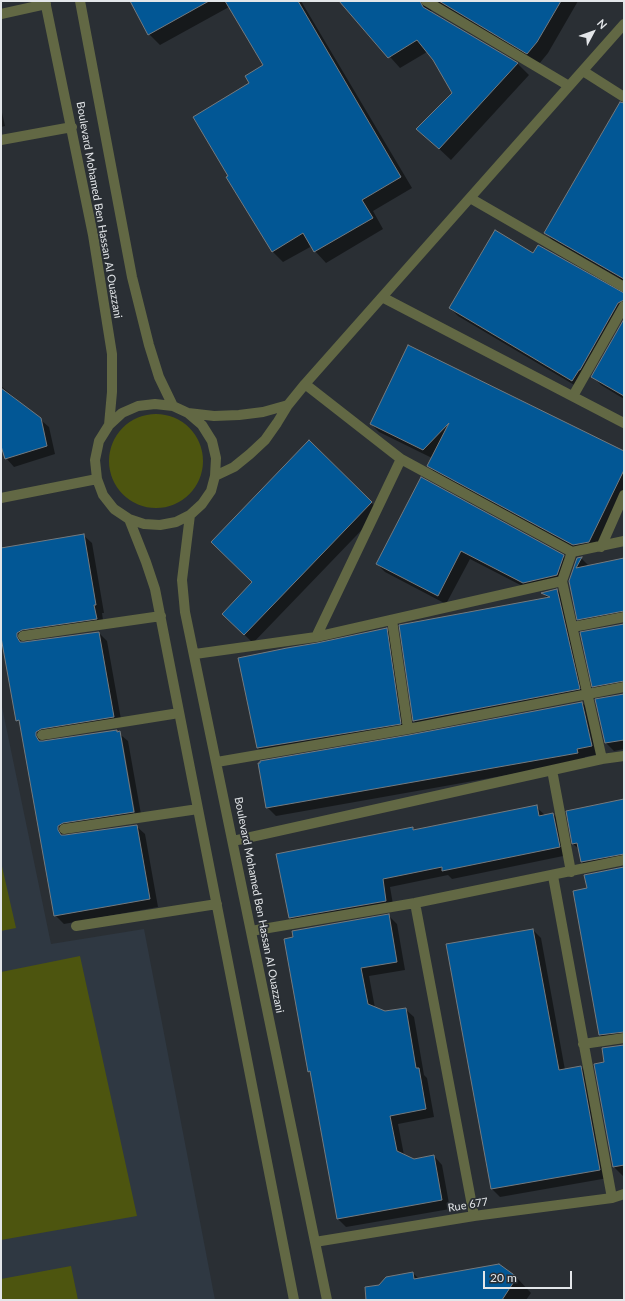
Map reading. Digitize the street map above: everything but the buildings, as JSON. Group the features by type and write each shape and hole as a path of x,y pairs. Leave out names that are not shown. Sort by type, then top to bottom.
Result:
{"street":[{"name":"Boulevard Mohamed Ben Hassan Al Ouazzani","path":"80,1 132,277 148,345 159,377 173,406"},
{"path":"426,1 569,86"},
{"name":"Boulevard Mohamed Ben Hassan Al Ouazzani","path":"46,2 93,235 112,354 112,392 109,425"},
{"path":"1,14 46,2"},
{"path":"215,476 234,467 260,444 278,423 288,405 304,384 624,24"},
{"path":"583,71 624,97"},
{"path":"1,140 72,127"},
{"path":"470,198 624,287"},
{"path":"382,297 624,423"},
{"path":"573,396 624,306"},
{"path":"304,384 401,459 572,552 624,541"},
{"path":"155,404 173,406 188,413 202,425 212,441 216,458 215,476 211,491 202,504 190,515 176,522 160,525 144,524 129,519 114,509 103,495 97,479 95,460 99,441 109,425 122,413 138,406 155,404"},
{"path":"188,413 214,416 239,415 263,412 288,405"},
{"path":"316,637 401,459"},
{"path":"1,498 97,479"},
{"path":"601,547 624,495"},
{"name":"Boulevard Mohamed Ben Hassan Al Ouazzani","path":"190,515 182,580 185,612 195,654 327,1300"},
{"path":"129,519 155,589 161,616 294,1300"},
{"path":"572,552 562,581 602,759"},
{"path":"195,654 316,637 562,581"},
{"path":"23,636 161,616"},
{"path":"573,627 624,617"},
{"path":"392,620 408,729"},
{"path":"217,762 408,729 624,687"},
{"path":"42,735 180,713"},
{"path":"233,840 602,759 624,756"},
{"path":"552,770 571,872"},
{"path":"64,829 198,809"},
{"path":"251,931 414,903 553,876 624,860"},
{"path":"553,876 612,1198"},
{"path":"414,903 474,1216"},
{"path":"76,926 217,904"},
{"path":"583,1044 624,1038"},
{"name":"Rue 677","path":"315,1242 474,1216 612,1198 624,1194"}],"shaded area":[{"path":"1,702 51,944 144,929 215,1300 1,1300"}],"green space":[{"path":"156,414 174,418 189,428 199,443 203,461 199,479 189,494 174,504 156,508 138,504 123,494 113,479 109,461 113,443 123,428 138,418"},
{"path":"1,862 16,928 1,931"},
{"path":"80,956 137,1216 1,1240 1,972"},
{"path":"71,1266 78,1300 1,1300 1,1279"}]}
